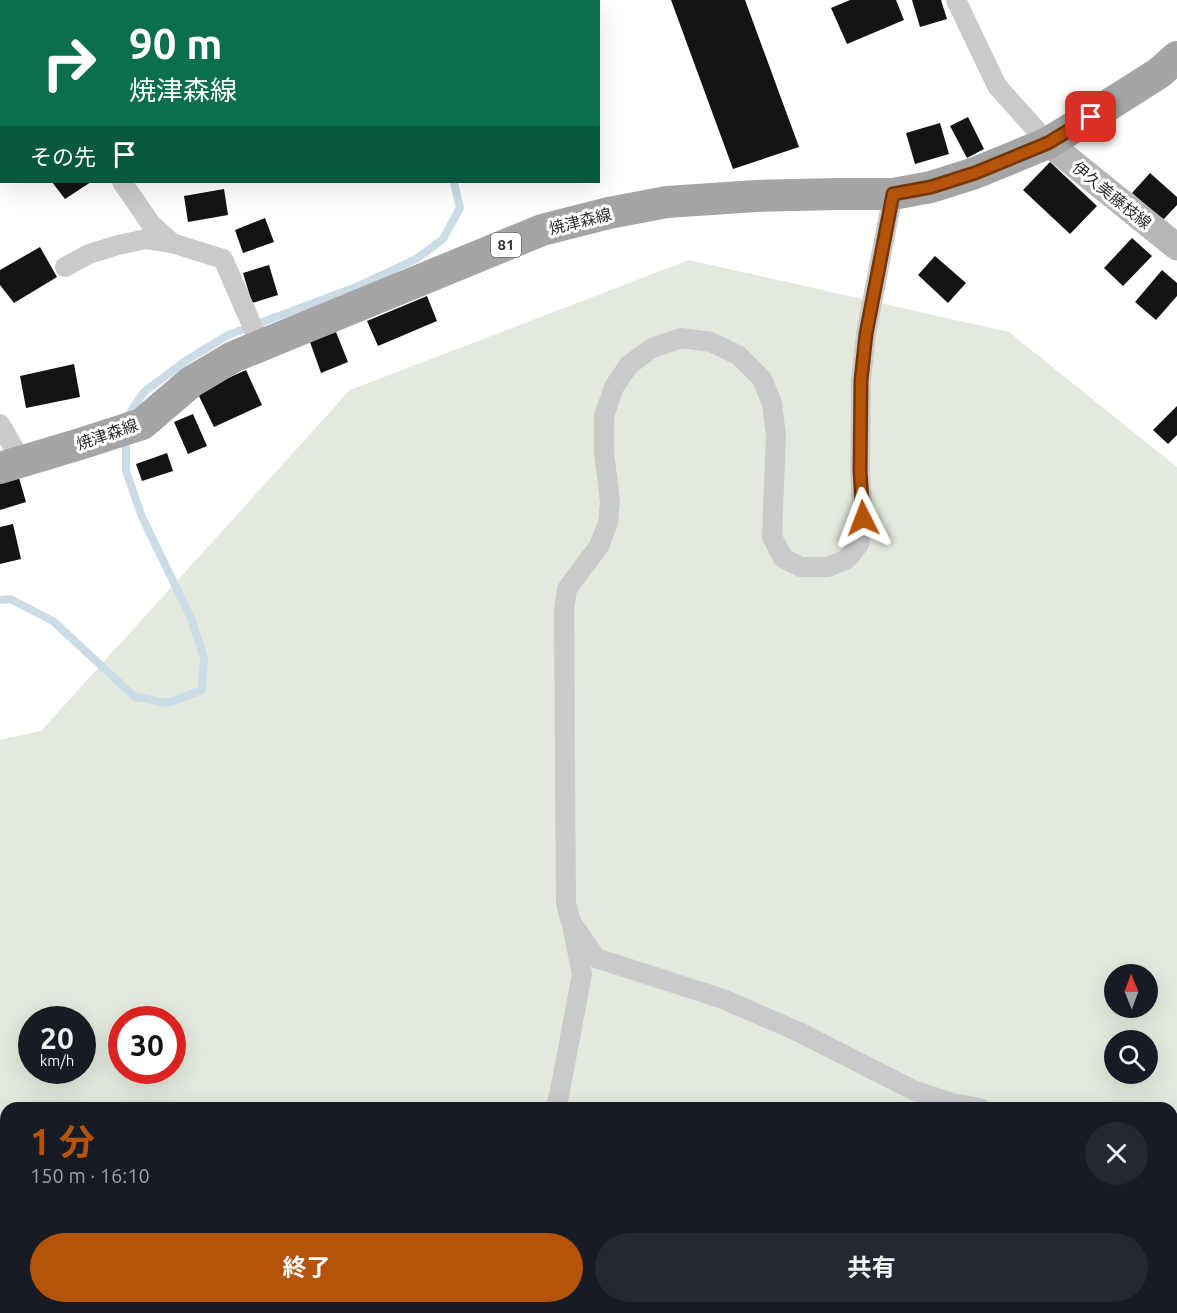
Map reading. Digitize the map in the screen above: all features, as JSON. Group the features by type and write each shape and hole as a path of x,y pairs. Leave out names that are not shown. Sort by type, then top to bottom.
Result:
{"main road":[{"name":"焼津森線","path":"11,465 142,424 191,382 233,357 542,230 609,213 667,202 837,194 893,194 931,187 975,173 1048,143 1158,73 1177,57"},
{"name":"伊久美藤枝線","path":"1048,143 1177,247"}],"street":[{"path":"956,0 997,86 1048,143"},
{"path":"123,183 151,224 172,243"},
{"path":"557,1102 582,974 566,903 564,611 567,590 599,546 608,523 610,502 604,452 604,416 614,387 629,365 652,348 681,338 711,342 738,355 762,379 772,403 776,436 772,537 783,558 801,567 828,567 847,559 859,544 863,518 860,471 861,380 866,334 893,194"},
{"path":"65,267 89,254 146,239 172,243 223,259 261,346"},
{"path":"0,424 11,465"},
{"path":"571,922 596,958 723,999 799,1032 913,1090 949,1102"}],"shaded area":[{"path":"689,260 1009,332 1177,467 1177,1102 0,1102 0,740 41,731 350,390"}],"building":[{"path":"671,0 745,0 799,147 733,169"},
{"path":"850,0 896,0 904,20 847,44 831,8"},
{"path":"912,0 941,0 947,19 920,27"},
{"path":"968,117 984,149 967,158 950,126"},
{"path":"940,123 949,154 915,164 906,133"},
{"path":"1050,162 1097,206 1070,234 1023,190"},
{"path":"1150,173 1177,197 1177,205 1163,220 1132,193"},
{"path":"53,183 89,183 65,199"},
{"path":"224,189 228,215 188,222 184,196"},
{"path":"265,218 274,242 243,253 235,230"},
{"path":"1132,238 1152,256 1123,286 1104,268"},
{"path":"40,247 57,277 14,303 0,285 0,270"},
{"path":"935,256 966,283 948,303 918,275"},
{"path":"269,265 278,295 252,303 243,273"},
{"path":"1162,270 1177,283 1177,296 1156,320 1135,302"},
{"path":"427,296 437,321 378,346 367,321"},
{"path":"336,332 348,362 321,373 310,342"},
{"path":"74,364 80,397 26,408 20,376"},
{"path":"246,370 262,405 214,427 197,392"},
{"path":"1177,406 1177,435 1168,444 1153,430"},
{"path":"193,414 207,446 188,454 174,422"},
{"path":"167,453 173,471 142,481 136,464"},
{"path":"19,478 26,502 0,510 0,484"},
{"path":"13,524 21,559 0,564 0,527"}],"waterway":[{"path":"127,420 144,392 187,360 228,335 356,287 416,259 443,239 460,208 454,183"},
{"path":"0,600 10,599 53,621 135,697 168,703 202,690 204,658 191,618 142,517 126,471 126,438"}],"route":[{"path":"863,518 860,471 861,380 866,334 893,194 931,187 975,173 1048,143 1091,117"}]}
